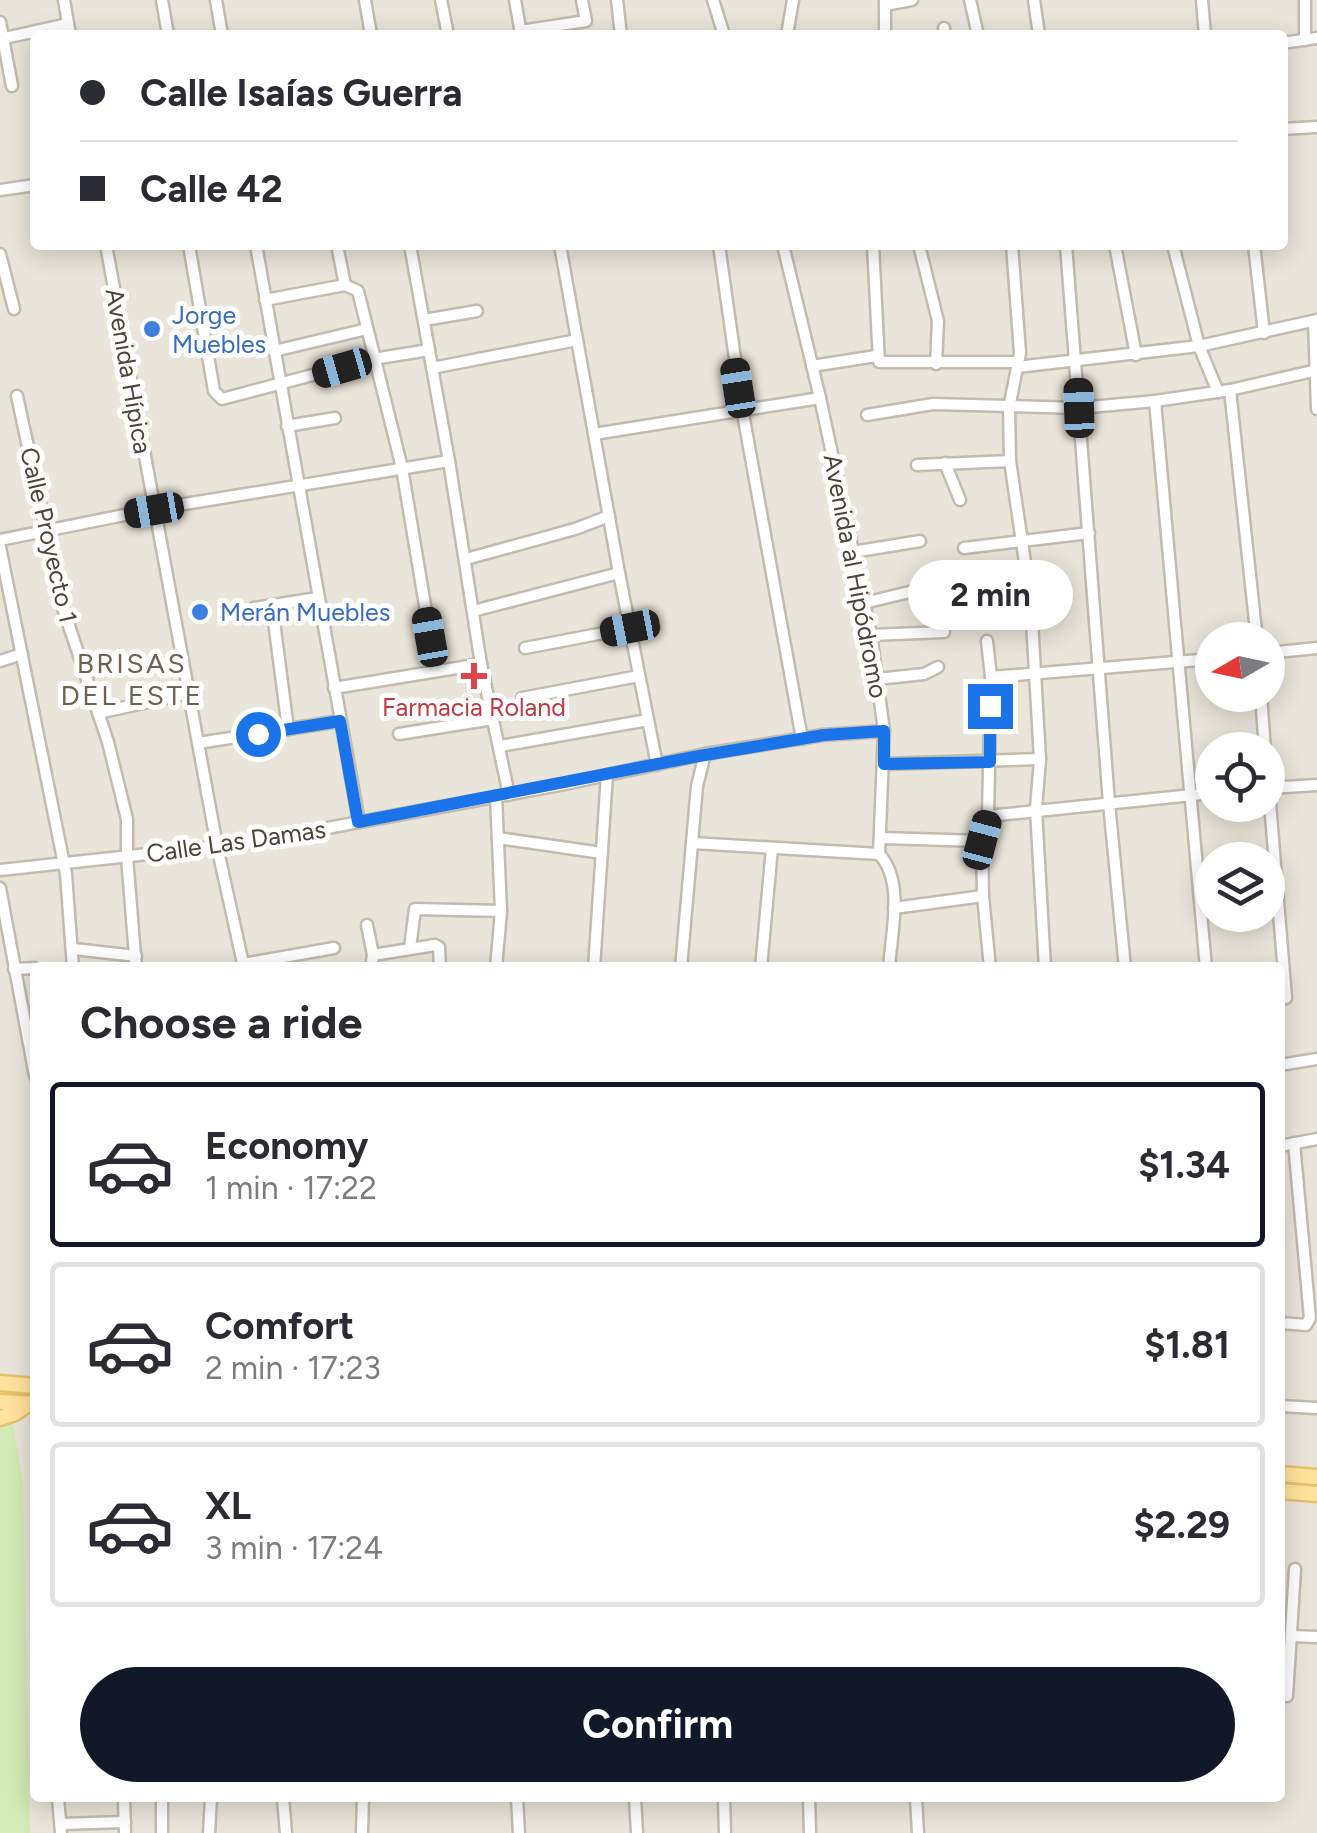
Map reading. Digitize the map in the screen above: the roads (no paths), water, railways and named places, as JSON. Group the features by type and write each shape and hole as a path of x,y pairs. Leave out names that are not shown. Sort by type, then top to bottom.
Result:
{"main road":[{"path":"0,1383 30,1386"},
{"path":"0,1402 30,1404"},
{"path":"0,1418 30,1405"},
{"path":"1285,1474 1317,1476"},
{"path":"1285,1492 1317,1494"}],"street":[{"path":"64,0 69,29"},
{"path":"162,0 167,30"},
{"path":"216,0 221,30"},
{"path":"365,0 370,30"},
{"path":"442,0 447,30"},
{"path":"515,0 520,30"},
{"path":"537,30 586,21 582,0"},
{"path":"616,0 620,30"},
{"path":"713,0 722,30"},
{"path":"788,30 793,0"},
{"path":"885,30 885,2 912,0"},
{"path":"970,0 977,30"},
{"path":"1034,0 1038,30"},
{"path":"1202,0 1205,30"},
{"path":"1305,0 1311,39"},
{"path":"0,22 12,86"},
{"path":"2,38 30,34"},
{"path":"1288,130 1317,128"},
{"path":"0,190 30,186"},
{"name":"Avenida Hípica","path":"107,250 217,846 243,962"},
{"path":"191,250 217,396 222,399 373,359 429,350"},
{"path":"257,250 358,822"},
{"path":"338,250 344,285"},
{"path":"411,250 450,461 481,664 509,795"},
{"path":"561,250 657,764"},
{"path":"721,250 742,408 802,739"},
{"name":"Avenida al Hipódromo","path":"784,250 871,634 884,731 879,854 892,874 894,908 890,962"},
{"path":"874,250 877,359"},
{"path":"920,250 938,322 936,364"},
{"path":"1012,250 1020,353 1010,408 1010,461 1031,604 1040,759 1036,809 1045,962"},
{"path":"1066,250 1124,962"},
{"path":"1116,250 1136,355"},
{"path":"1174,250 1199,346 1224,391 1254,622"},
{"path":"1255,250 1264,333"},
{"path":"0,254 14,309"},
{"path":"265,300 344,285 358,291 402,468 436,671"},
{"path":"424,320 477,311"},
{"path":"812,366 877,359 936,364 1077,362 1199,346 1316,320 1317,408"},
{"path":"274,351 367,329"},
{"path":"432,368 577,340"},
{"path":"867,414 933,404 1079,408 1155,401 1315,371"},
{"name":"Calle Proyecto 1","path":"17,396 63,608 98,713 127,819 126,857 136,962"},
{"path":"594,434 820,398"},
{"path":"1155,401 1205,962"},
{"path":"287,426 335,418"},
{"path":"73,962 63,864 0,544 46,530 154,510 450,461"},
{"path":"917,465 1010,461"},
{"path":"944,463 960,500"},
{"path":"466,559 575,530 609,516"},
{"path":"964,548 1089,534"},
{"path":"854,552 920,541"},
{"path":"473,611 619,573"},
{"path":"864,603 926,588"},
{"path":"254,608 318,598"},
{"path":"964,607 1031,604"},
{"path":"272,606 288,729"},
{"path":"525,648 630,628"},
{"path":"871,634 944,632"},
{"path":"987,641 991,677 990,762 988,816 982,840 989,962"},
{"path":"1285,652 1317,648"},
{"path":"0,660 22,654"},
{"path":"991,677 1195,661"},
{"path":"334,688 481,664"},
{"path":"877,679 924,674 938,667"},
{"path":"522,698 639,676"},
{"path":"98,713 189,692"},
{"path":"399,734 493,719"},
{"path":"500,746 648,720"},
{"path":"198,743 340,721"},
{"name":"Calle Las Damas","path":"0,870 217,846 509,795 705,754 884,731"},
{"path":"682,962 698,786 705,754"},
{"path":"884,764 1040,759"},
{"path":"594,962 607,776"},
{"path":"1285,787 1317,785"},
{"path":"988,816 1195,794"},
{"path":"496,797 501,911 497,962"},
{"path":"1271,822 1283,962"},
{"path":"498,838 602,852"},
{"path":"880,838 982,840"},
{"path":"692,842 879,854"},
{"path":"762,962 772,848"},
{"path":"0,888 30,1051"},
{"path":"894,908 983,896"},
{"path":"410,948 415,908 501,911"},
{"path":"367,925 372,962"},
{"path":"373,955 437,946 439,962"},
{"path":"264,962 334,948"},
{"path":"74,949 136,962"},
{"path":"14,969 30,968"},
{"path":"1285,986 1286,998"},
{"path":"1285,1064 1317,1059"},
{"path":"1285,1145 1317,1139"},
{"path":"1285,1323 1306,1324 1310,1318 1294,1143"},
{"path":"1285,1406 1317,1408"},
{"path":"1287,1696 1295,1569"},
{"path":"1291,1636 1317,1638"},
{"path":"58,1802 61,1829 125,1827 124,1802"},
{"path":"162,1802 162,1833"},
{"path":"209,1833 211,1802"},
{"path":"283,1802 286,1833"},
{"path":"362,1833 363,1802"},
{"path":"518,1802 518,1833"},
{"path":"635,1802 637,1833"},
{"path":"724,1802 725,1833"},
{"path":"809,1802 810,1833"},
{"path":"916,1802 918,1833"}],"place":[{"name":"Jorge Muebles","path":"152,329"},
{"name":"Merán Muebles","path":"200,612"},
{"name":"Farmacia Roland","path":"474,676"}],"district":[{"name":"BRISAS DEL ESTE","path":"132,679"}]}
